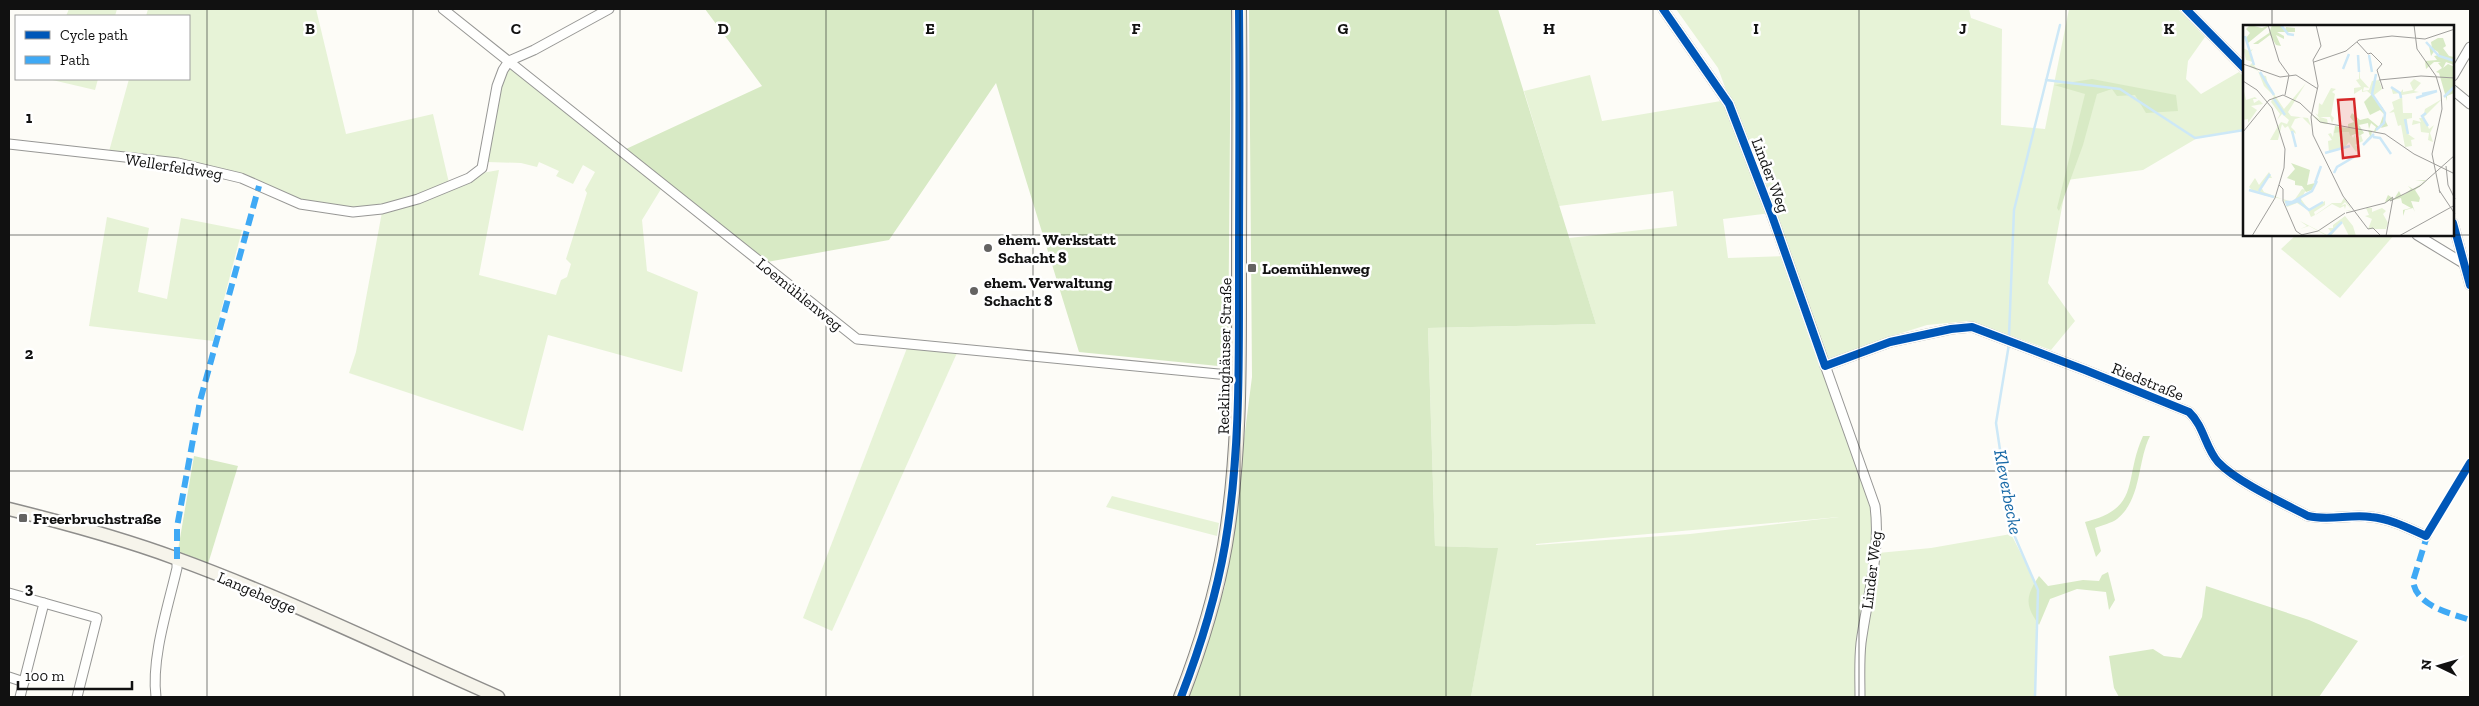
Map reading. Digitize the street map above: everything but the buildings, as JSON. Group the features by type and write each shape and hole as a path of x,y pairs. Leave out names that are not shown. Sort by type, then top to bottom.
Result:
{"main road":[{"name":"Recklinghäuser Straße","path":"1181,697 1209,614 1225,547 1236,452 1239,376 1240,9"}],"street":[{"name":"Loemühlenweg","path":"443,9 857,339 1239,376"},
{"path":"509,61 534,50 609,9"},
{"name":"Linder Weg","path":"1663,9 1729,104 1771,213 1875,506 1877,522 1874,564 1861,645 1860,697"},
{"path":"2186,9 2243,67"},
{"path":"2454,74 2470,47"},
{"name":"Wellerfeldweg","path":"9,144 178,163 241,178 300,204 353,212 382,209 418,199 462,181 482,168 497,86 502,70 509,61"},
{"path":"2454,91 2470,104"},
{"path":"2454,227 2470,285"},
{"path":"2419,236 2463,263"},
{"name":"Riedstraße","path":"1824,366 1890,342 1951,328 1972,328 2085,370 2189,412 2197,420 2212,452 2226,469 2308,516 2319,519 2370,517 2397,523 2426,536"},
{"name":"Langehegge","path":"9,509 177,558 235,581 498,697"},
{"path":"156,697 156,673 163,628 177,568 177,558"},
{"path":"9,593 97,618 77,697"},
{"path":"20,697 44,603"},
{"path":"9,677 24,682"}],"green space":[{"path":"69,9 117,9 115,15 66,15"},
{"path":"148,9 316,9 346,134 433,114 449,183 446,188 353,212 300,204 241,178 108,155 129,80 190,80 190,15 146,15"},
{"path":"705,9 1231,9 1228,367 1079,352 996,83 889,240 767,262 626,149 762,86"},
{"path":"1249,9 1498,9 1596,324 1428,328 1435,546 1498,548 1471,697 1188,697 1225,586 1252,377"},
{"path":"1676,9 1969,9 1971,18 2002,29 2001,125 2045,129 2069,9 2178,9 2205,37 2188,61 2186,79 2201,94 2239,72 2243,76 2243,129 2199,137 2143,170 2067,180 2048,283 2075,321 2051,350 1969,321 1927,325 1892,336 1826,362 1771,213 1723,219 1728,258 1786,256 1876,513 1861,645 1860,697 1471,697 1497,548 1435,546 1428,328 1596,324 1569,238 1677,226 1673,191 1559,206 1524,91 1590,75 1602,121 1727,100 1762,189 1718,68","holes":["1839,517 1690,534 1536,544"]},
{"path":"513,68 661,189 642,220 647,271 698,292 682,372 548,335 523,431 349,373 356,352 382,212 482,173 499,170 479,275 556,295 561,280 567,277 571,264 566,259 587,193 585,190 595,172 583,165 573,184 556,176 559,171 539,162 537,167 521,163 488,162 501,87 505,73"},
{"path":"2092,79 2176,95 2178,111 2146,113 2135,95 2117,96 2112,89 2097,94 2083,145 2059,211 2057,208 2085,94 2054,85"},
{"path":"52,80 98,80 95,90"},
{"path":"107,217 149,228 138,292 167,299 181,218 242,230 213,341 89,326"},
{"path":"2295,236 2393,236 2340,298 2281,249"},
{"path":"907,348 957,353 832,631 803,618"},
{"path":"2143,436 2150,436 2135,491 2125,511 2117,519 2095,528 2101,551 2096,557 2085,522 2103,516 2115,509 2123,500 2128,490"},
{"path":"194,456 238,466 208,564 181,554 178,550"},
{"path":"1112,496 1219,523 1217,536 1106,507"},
{"path":"2011,534 2037,585 2035,697 1862,697 1862,658 1878,553 1931,548"},
{"path":"2108,572 2115,600 2109,610 2106,592 2077,589 2050,599 2039,625 2029,606 2029,595 2039,576 2048,586 2083,580 2099,581 2102,575"},
{"path":"2206,586 2309,620 2358,641 2319,697 2119,697 2114,688 2109,656 2153,649 2164,656 2181,658 2202,617"}],"waterway":[{"name":"Kleverbecke","path":"2009,336 2014,210 2060,25"},
{"path":"2046,80 2120,89 2195,138 2243,130"},
{"name":"Kleverbecke","path":"2009,344 1996,423 2012,530 2038,590 2035,697"}],"marked path":[{"path":"177,559 177,527 200,401 259,186"},
{"path":"2428,533 2413,581 2415,590 2420,597 2435,607 2470,620"}],"cycle path":[{"path":"1181,697 1195,660 1217,584 1225,545 1234,478 1239,344 1239,9"},
{"path":"1663,9 1729,104 1771,213 1825,366 1890,342 1951,329 1972,327 2189,412 2198,424 2210,450 2226,470 2261,492 2308,516 2324,518 2363,516 2378,518 2399,524 2426,536 2470,463"},
{"path":"2186,9 2243,67"},
{"path":"2454,227 2470,285"}],"place":[{"name":"ehem. Werkstatt Schacht 8","path":"988,248"},
{"name":"Loemühlenweg","path":"1252,268"},
{"name":"ehem. Verwaltung Schacht 8","path":"974,291"},
{"name":"Freerbruchstraße","path":"23,518"}]}
